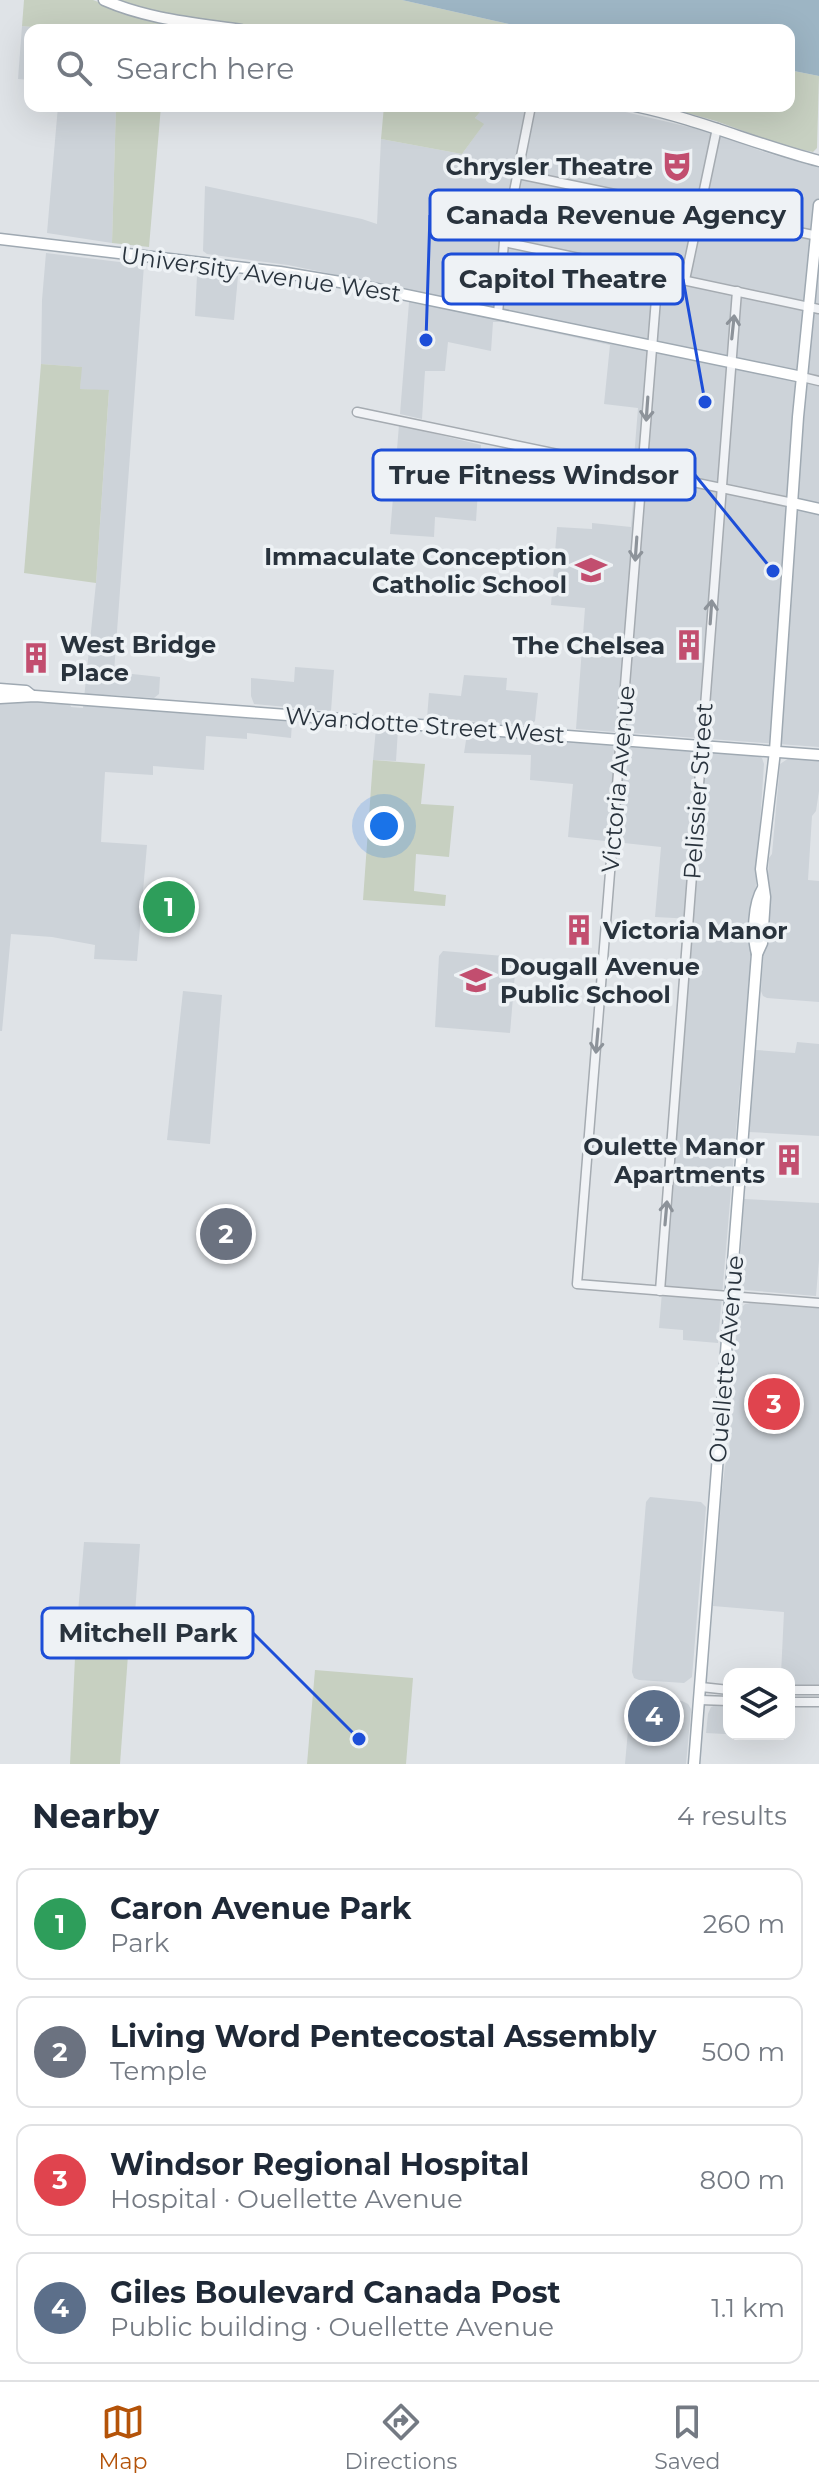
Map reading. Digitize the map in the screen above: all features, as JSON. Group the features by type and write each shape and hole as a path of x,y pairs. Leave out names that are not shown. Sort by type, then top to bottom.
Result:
{"main road":[{"path":"109,2 138,13 205,24"},
{"path":"657,112 819,161"},
{"name":"Ouellette Avenue","path":"694,1764 757,954 762,943 763,883 768,870 772,825 770,812 802,377 813,308 819,205"},
{"name":"University Avenue West","path":"0,239 285,273 367,287 802,377"},
{"path":"793,503 819,509"},
{"name":"Wyandotte Street West","path":"0,689 26,691 31,695"},
{"name":"Wyandotte Street West","path":"0,698 25,698 31,695 819,755"}],"street":[{"path":"498,314 504,242 530,112"},
{"path":"685,280 717,128"},
{"path":"518,174 817,236"},
{"path":"504,242 813,308"},
{"name":"Victoria Avenue","path":"658,274 577,1284 660,1291"},
{"name":"Pelissier Street","path":"660,1291 737,291"},
{"path":"802,377 819,381"},
{"path":"357,412 793,503"},
{"path":"660,1291 819,1303"},
{"path":"701,1687 723,1689"},
{"path":"795,1690 819,1690"},
{"path":"700,1700 723,1701"},
{"path":"795,1702 819,1702"}],"shaded area":[{"path":"22,26 24,80 18,79"},
{"path":"57,112 116,112 112,243 47,233"},
{"path":"480,112 625,112 706,131 819,168 819,747 576,729 585,608 551,605 557,527 592,529 592,523 631,527 635,480 629,462 634,458 638,408 604,404 610,345 493,322 491,351 448,342 445,371 425,371 422,419 400,414 410,290 203,251 205,186 377,224 381,139 462,154 483,125 475,118"},
{"path":"46,253 144,265 114,672 160,677 159,694 154,698 111,695 109,707 292,722 291,738 247,733 247,739 206,736 204,770 153,766 153,775 105,772 101,842 147,845 137,961 94,959 95,945 11,934 0,1031 0,701 25,700 83,708 96,583 109,391 80,389 81,367 41,364"},
{"path":"203,272 238,276 234,320 195,316 197,275"},
{"path":"399,425 481,445 476,521 435,517 434,537 390,534"},
{"path":"295,667 334,670 331,711 254,704 251,678 294,682"},
{"path":"464,675 507,678 506,690 538,693 535,721 530,726 427,718 429,693 461,696"},
{"path":"376,728 398,729 396,761 373,760"},
{"path":"467,734 762,758 752,943 718,1343 683,1340 683,1330 659,1328 693,919 655,917 661,847 568,837 573,784 530,780 531,755 464,753"},
{"path":"789,758 819,761 819,791 816,811 812,816 808,880 819,881 819,1002 767,998 761,991 769,858 772,854 780,764"},
{"name":"Dougall Avenue Public School","path":"443,951 515,957 510,1033 435,1027 439,956"},
{"path":"183,991 222,995 210,1144 167,1140"},
{"path":"797,1042 819,1044 819,1136 749,1132 756,1050 795,1053"},
{"path":"744,1199 819,1203 816,1296 745,1290 739,1285"},
{"path":"745,1304 819,1308 819,1687 795,1687 795,1668 781,1668 784,1612 713,1606 722,1490 729,1452 729,1407 739,1310"},
{"path":"650,1497 701,1502 706,1507 692,1677 684,1683 639,1680 634,1678 632,1672 646,1502"},
{"path":"84,1542 140,1544 133,1641 76,1636"},
{"path":"631,1696 688,1704 691,1709 686,1764 625,1764"},
{"path":"723,1704 723,1734 706,1733 711,1707"}],"green space":[{"path":"24,0 93,0 163,24 24,24 22,26"},
{"path":"116,0 402,0 509,24 229,24 168,16"},
{"path":"795,71 819,76 817,148 813,152 785,146 684,112 795,112"},
{"path":"116,112 160,112 149,247 112,243"},
{"path":"383,112 480,112 475,118 484,124 462,154 381,139"},
{"path":"41,364 82,367 80,389 109,390 96,583 24,573"},
{"path":"373,760 425,764 421,804 454,806 449,857 416,854 414,891 446,895 445,906 363,900"},
{"path":"150,890 190,894 188,924 148,921"},
{"path":"76,1636 114,1640 128,1655 120,1764 70,1764"},
{"path":"315,1670 413,1678 406,1764 307,1764"}],"water":[{"path":"402,0 819,0 819,76 795,71 795,24 509,24"}],"place":[{"name":"Chrysler Theatre","path":"677,166"},
{"name":"Canada Revenue Agency","path":"426,340"},
{"name":"Capitol Theatre","path":"705,402"},
{"name":"Immaculate Conception Catholic School","path":"591,570"},
{"name":"True Fitness Windsor","path":"773,571"},
{"name":"The Chelsea","path":"689,645"},
{"name":"West Bridge Place","path":"36,658"},
{"name":"Caron Avenue Park","path":"169,907"},
{"name":"Victoria Manor","path":"579,930"},
{"name":"Dougall Avenue Public School","path":"476,980"},
{"name":"Oulette Manor Apartments","path":"789,1160"},
{"name":"Living Word Pentecostal Assembly","path":"226,1234"},
{"name":"Windsor Regional Hospital","path":"774,1404"},
{"name":"Giles Boulevard Canada Post","path":"654,1716"},
{"name":"Mitchell Park","path":"359,1739"}]}
